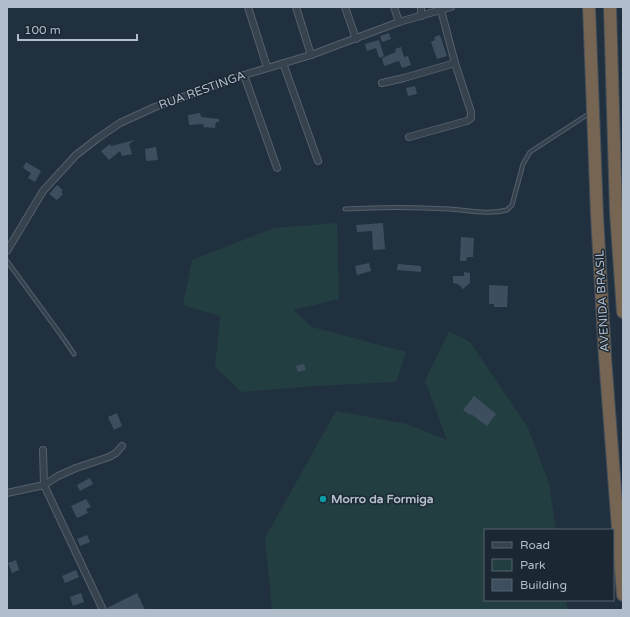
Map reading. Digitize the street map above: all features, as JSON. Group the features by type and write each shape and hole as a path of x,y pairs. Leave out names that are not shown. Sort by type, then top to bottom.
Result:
{"highway":[{"name":"AVENIDA BRASIL","path":"589,7 597,215 623,595"},
{"name":"AVENIDA BRASIL","path":"610,7 616,212 623,312"}],"street":[{"path":"248,7 267,67"},
{"path":"296,7 311,55"},
{"path":"345,7 356,39"},
{"path":"394,7 399,22"},
{"path":"421,7 421,16"},
{"name":"RUA RESTINGA","path":"7,251 43,191 76,155 120,123 156,107 244,75 311,55 399,22 451,7"},
{"path":"409,137 470,120 471,112 455,63 441,10"},
{"path":"283,63 318,161"},
{"path":"382,83 455,63"},
{"path":"244,75 277,168"},
{"path":"7,493 44,485 58,476 76,468 109,457 116,453 122,446"},
{"path":"43,450 44,485 103,610"}],"lane":[{"path":"345,209 449,209 475,212 507,210 512,205 523,164 530,152 593,111"},
{"path":"7,262 74,354"}],"green space":[{"path":"337,223 339,299 293,310 312,327 406,352 396,382 314,386 242,392 215,367 220,316 183,305 192,260 274,228"},
{"path":"449,331 470,342 528,428 549,483 556,529 484,529 484,601 566,601 568,610 272,610 265,538 336,411 407,424 447,440 425,381"}],"building":[{"path":"389,33 391,39 382,42 380,36"},
{"path":"440,35 447,56 437,59 431,42 435,40 434,37"},
{"path":"379,40 384,56 379,58 376,48 367,51 365,44"},
{"path":"401,47 404,57 408,56 411,65 402,68 399,61 384,66 382,58 396,52 395,49"},
{"path":"415,86 417,94 408,96 406,88"},
{"path":"200,113 201,117 219,119 219,122 216,122 215,128 203,127 204,124 189,125 188,115"},
{"path":"135,140 129,144 132,154 122,156 120,151 109,160 101,151 110,144 111,146"},
{"path":"156,147 158,160 146,161 145,149"},
{"path":"26,162 41,171 35,182 28,178 31,173 23,168"},
{"path":"57,185 63,190 61,192 63,194 57,200 49,194"},
{"path":"383,223 385,249 373,250 372,231 357,232 356,225"},
{"path":"461,237 474,238 473,257 467,257 466,261 460,261"},
{"path":"369,263 371,271 357,275 355,266"},
{"path":"398,264 421,266 421,272 397,270"},
{"path":"464,272 470,273 470,283 463,289 458,284 453,283 453,276 464,276"},
{"path":"489,285 508,286 507,307 494,307 494,304 489,304"},
{"path":"304,364 306,370 298,372 296,366"},
{"path":"474,396 496,414 487,426 463,410"},
{"path":"117,413 122,426 114,430 108,417"},
{"path":"90,478 93,484 80,491 77,485"},
{"path":"86,499 91,507 86,509 88,513 77,518 71,506"},
{"path":"87,535 90,542 80,546 77,539"},
{"path":"16,560 19,570 12,573 8,563"},
{"path":"76,570 79,577 65,583 62,576"},
{"path":"81,593 84,602 73,606 70,597"},
{"path":"137,593 145,610 107,610 107,608"}],"place":[{"name":"Morro da Formiga","path":"323,499"}]}
